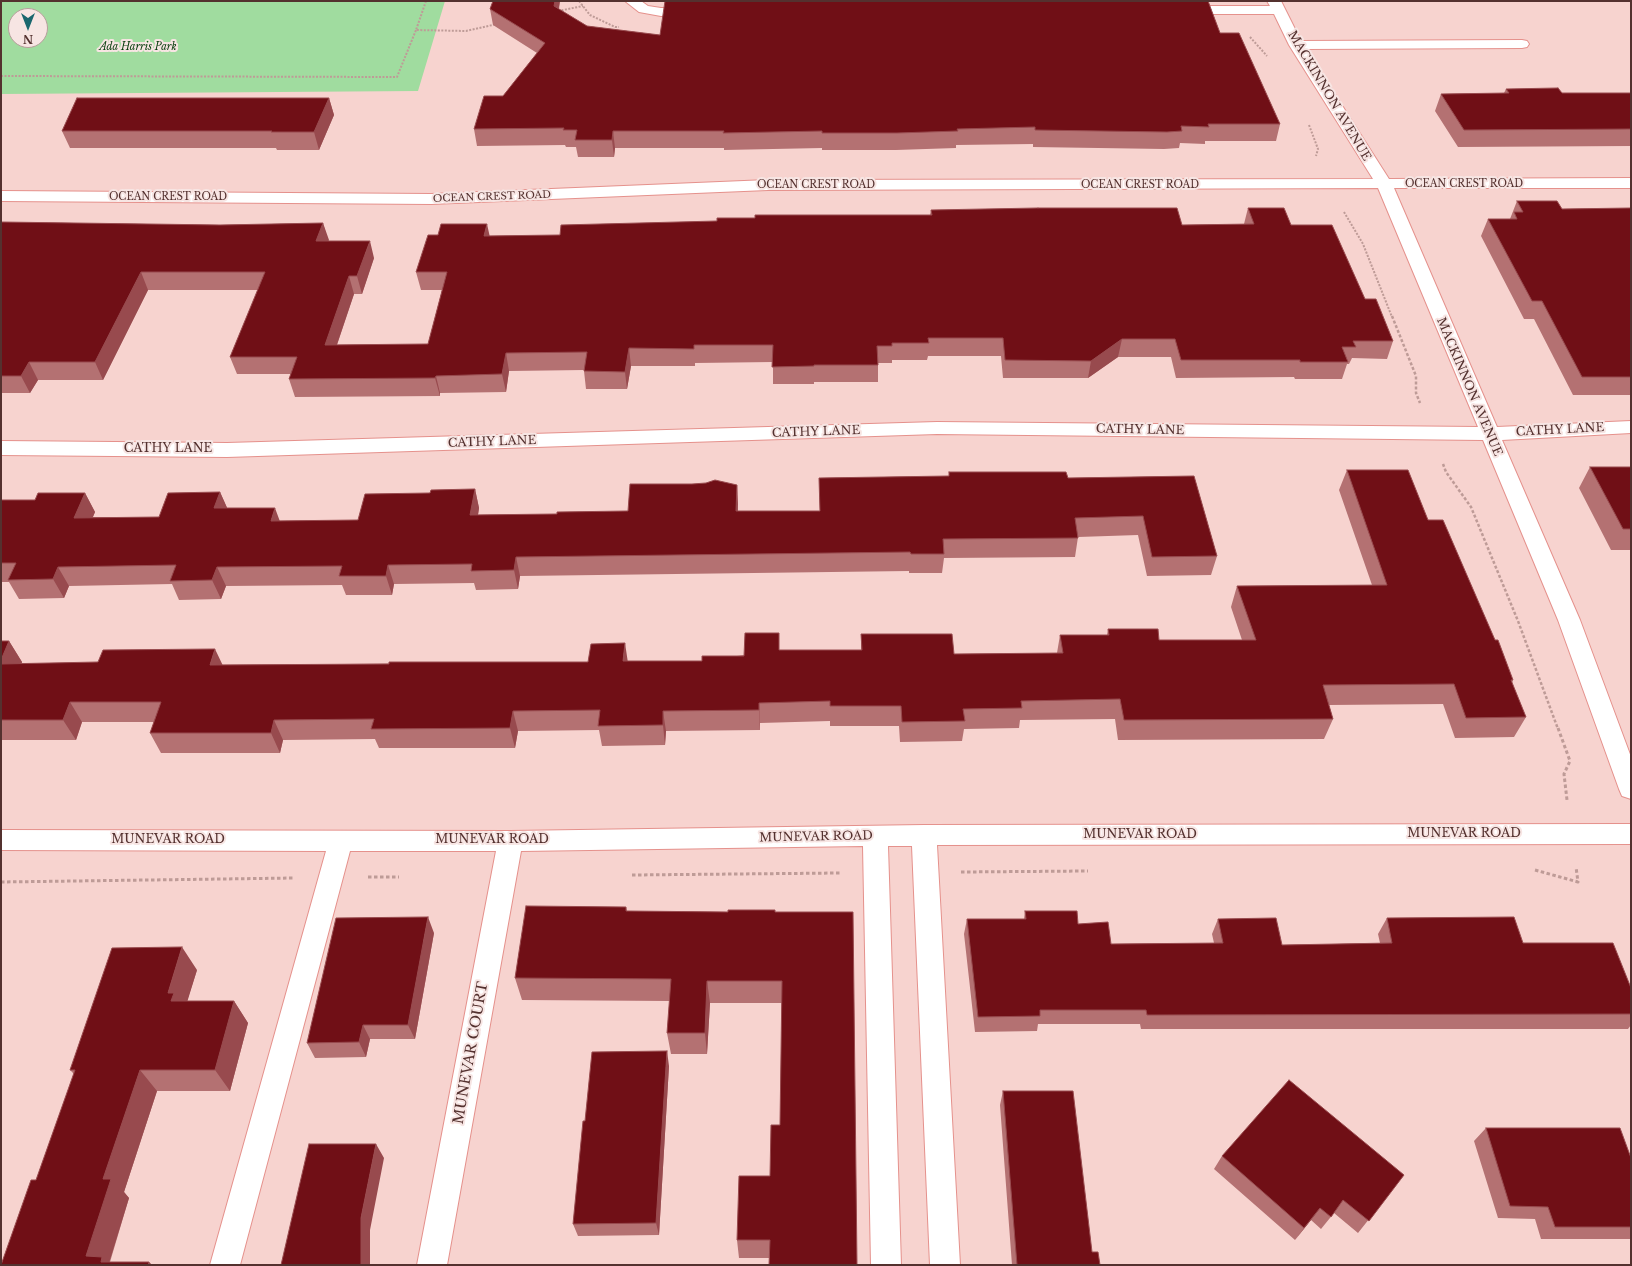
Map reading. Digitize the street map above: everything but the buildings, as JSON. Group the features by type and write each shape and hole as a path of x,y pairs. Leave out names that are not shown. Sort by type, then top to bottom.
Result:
{"street":[{"path":"632,1 644,9 661,12 709,12"},
{"path":"1172,10 1276,5"},
{"name":"MACKINNON AVENUE","path":"1276,5 1296,45 1384,184 1569,620 1631,789"},
{"path":"1296,45 1522,44"},
{"name":"OCEAN CREST ROAD","path":"1,196 431,199 768,185 1327,185 1631,183"},
{"name":"CATHY LANE","path":"1,448 227,450 937,428 1489,434 1631,427"},
{"name":"MUNEVAR ROAD","path":"1,840 510,841 924,835 1631,834"},
{"path":"924,835 945,1265"},
{"path":"875,836 886,1265"},
{"path":"225,1265 341,840"},
{"name":"MUNEVAR COURT","path":"432,1265 510,841"}],"path":[{"path":"1,76 397,77 426,1"},
{"path":"579,1 590,15 615,27 623,28"},
{"path":"554,12 583,6"},
{"path":"416,30 466,31 502,23"},
{"path":"1248,35 1271,61"},
{"path":"1309,124 1318,149 1314,163 1363,244 1416,376 1416,393 1446,472 1471,507 1518,620 1570,761 1564,774"}],"green space":[{"name":"Ada Harris Park","path":"1,1 445,1 418,91 1,94"}]}
